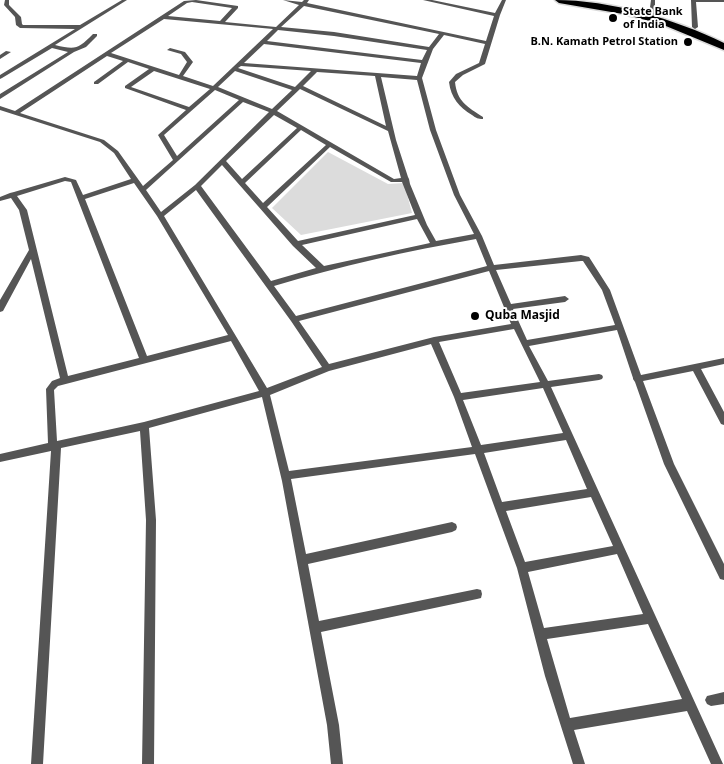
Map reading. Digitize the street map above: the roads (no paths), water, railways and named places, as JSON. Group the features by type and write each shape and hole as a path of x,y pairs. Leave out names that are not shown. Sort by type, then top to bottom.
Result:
{"highway":[{"path":"559,0 669,22 724,47"},
{"path":"575,0 594,2 652,15 694,27 724,41"}],"street":[{"path":"0,77 125,0"},
{"path":"285,0 305,2 488,44"},
{"path":"425,0 498,15"},
{"path":"481,118 460,104 452,90 452,82 458,74 476,69 482,64 504,0"},
{"path":"652,15 653,0"},
{"path":"17,112 188,1 236,7 221,23"},
{"path":"694,27 693,1 724,1"},
{"path":"4,2 18,17 19,25 22,27 80,27"},
{"path":"176,160 161,135 235,69 305,2"},
{"path":"163,17 334,34 430,49"},
{"path":"442,34 430,49 419,78 436,139 458,195 478,236 524,344 545,384 717,764"},
{"path":"0,97 71,51 84,46 95,36"},
{"path":"263,42 424,62"},
{"path":"52,46 71,51"},
{"path":"170,50 183,53 190,62 180,77"},
{"path":"0,57 8,52"},
{"path":"108,54 214,88 272,111 393,181 406,179"},
{"path":"96,83 128,60"},
{"path":"240,64 419,78"},
{"path":"154,68 127,87 189,109"},
{"path":"235,69 297,87 390,130"},
{"path":"160,216 196,186 316,70"},
{"path":"378,75 390,130 406,179 420,216 434,244"},
{"path":"142,190 243,99"},
{"path":"0,108 102,141 116,152 160,216 234,337 265,394 286,476 333,725 337,764"},
{"path":"242,182 301,127"},
{"path":"263,207 330,144"},
{"path":"222,161 296,244 322,269"},
{"path":"0,199 12,194 71,180 74,182 144,360"},
{"path":"81,198 136,180"},
{"path":"196,186 294,318 327,368"},
{"path":"12,194 23,210 65,380"},
{"path":"296,244 420,216"},
{"path":"268,285 322,269 478,236"},
{"path":"0,309 6,294 32,251"},
{"path":"294,318 491,268 586,259 606,290 669,464 724,575"},
{"path":"508,307 565,299"},
{"path":"0,458 144,426 265,394 327,368 434,340 516,326"},
{"path":"524,344 619,327"},
{"path":"37,764 55,445 50,389 54,383 234,337"},
{"path":"434,340 458,397 522,568 566,726 579,764"},
{"path":"637,379 724,361"},
{"path":"696,368 721,410 724,421"},
{"path":"458,397 599,377"},
{"path":"144,426 151,520 148,764"},
{"path":"286,476 568,436"},
{"path":"500,507 594,492"},
{"path":"302,560 452,527"},
{"path":"522,568 620,550"},
{"path":"314,628 477,594"},
{"path":"540,634 651,618"},
{"path":"711,700 724,698"},
{"path":"566,726 690,704"}],"place":[{"name":"State Bank of India","path":"613,18"},
{"name":"B.N. Kamath Petrol Station","path":"688,42"},
{"name":"Quba Masjid","path":"475,316"}]}
